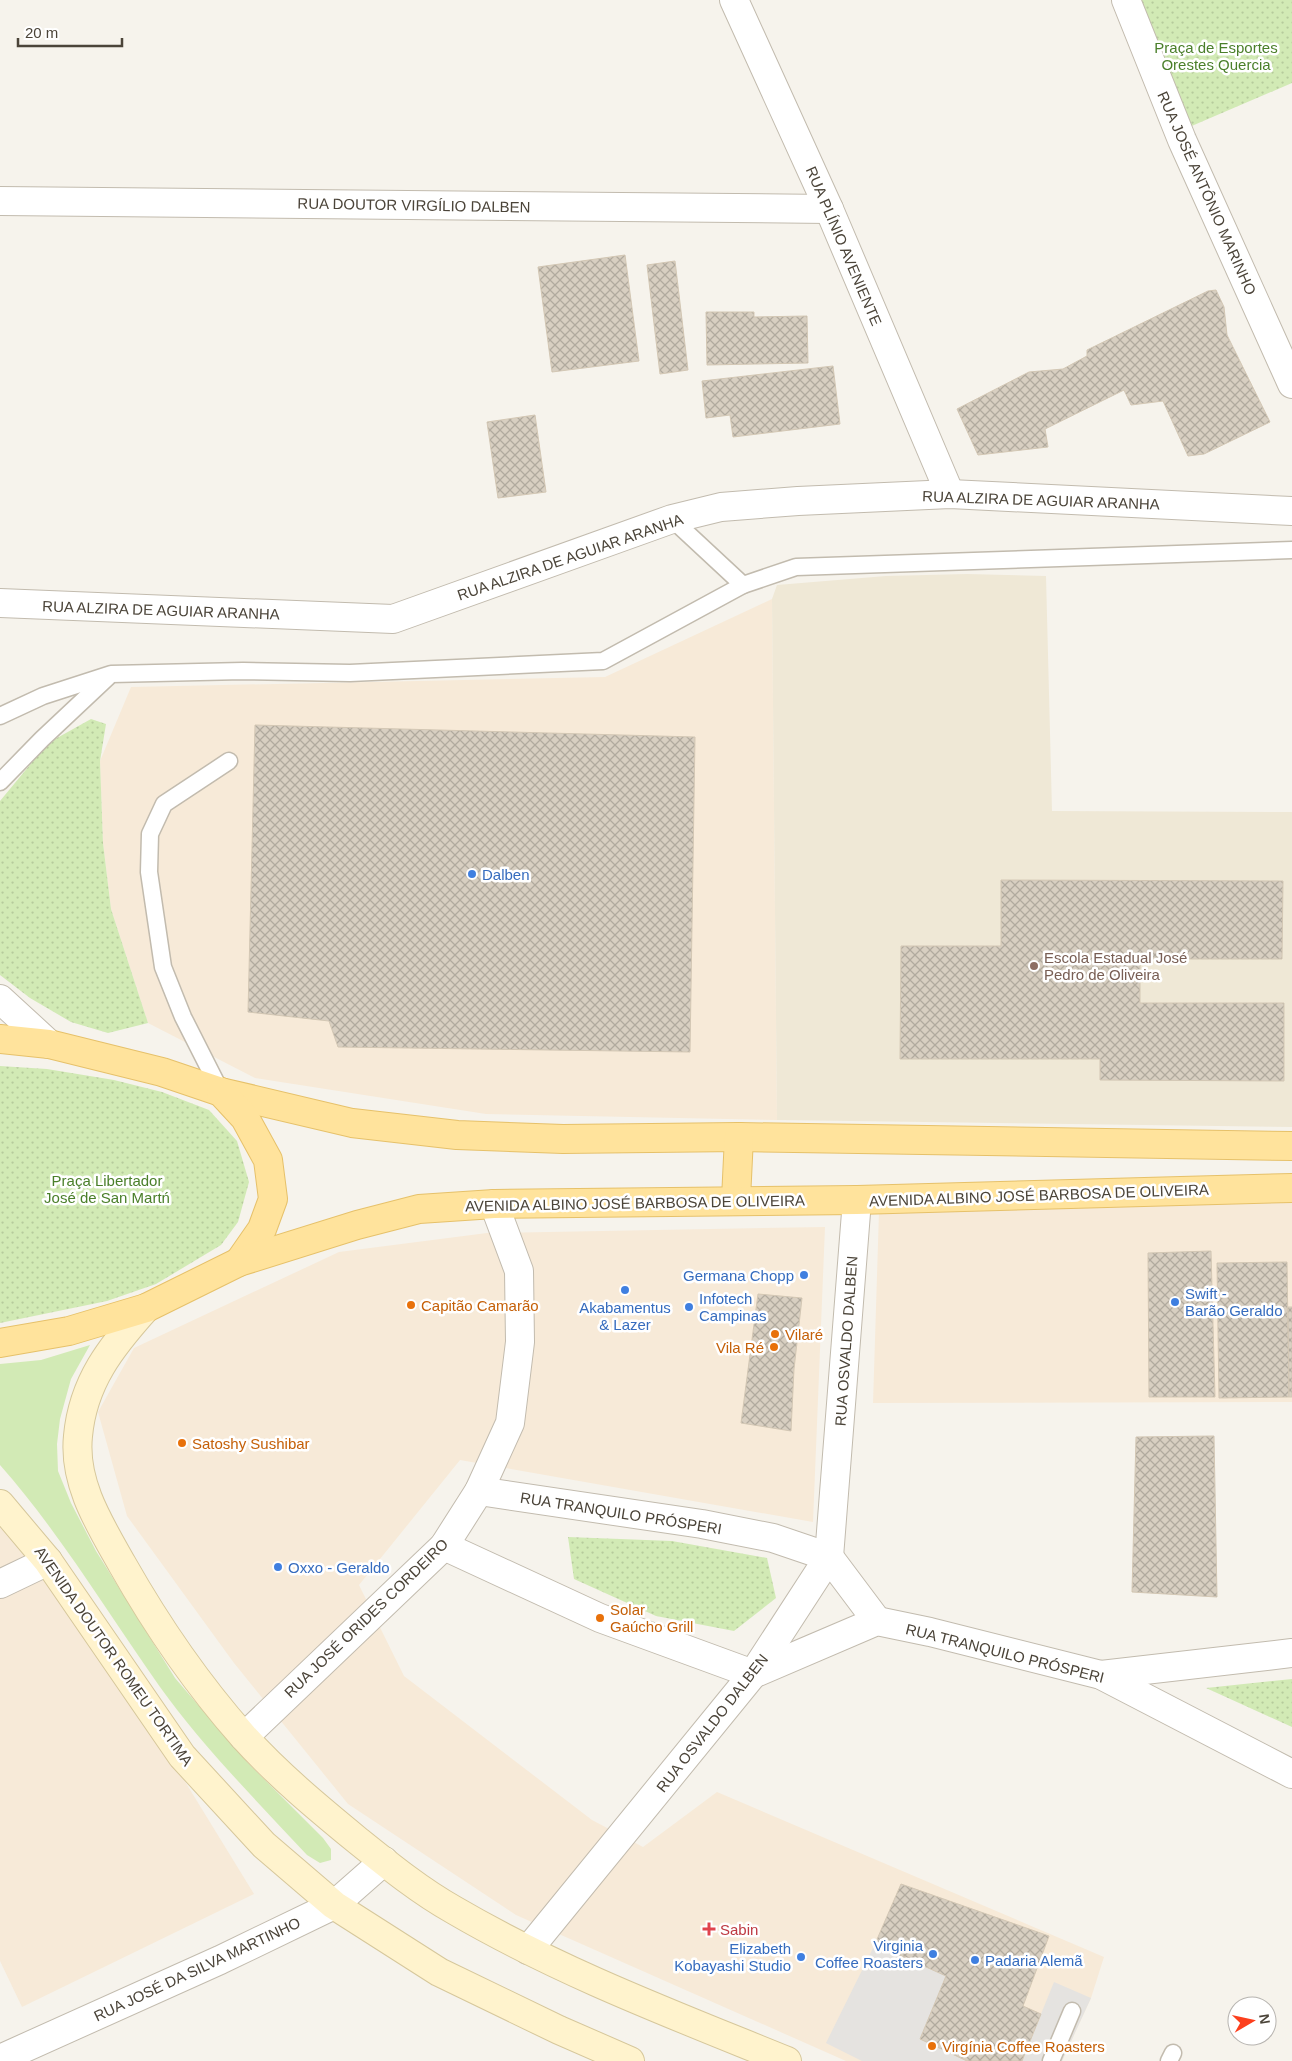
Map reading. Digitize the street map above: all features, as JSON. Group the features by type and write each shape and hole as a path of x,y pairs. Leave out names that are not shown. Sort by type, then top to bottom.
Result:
{"main road":[{"path":"0,1039 48,1044 162,1072 222,1092 352,1123 457,1135 563,1139 739,1137 1292,1146"},
{"path":"222,1092 245,1118 268,1160 273,1199 262,1229 238,1262"},
{"path":"736,1199 739,1137"},
{"name":"AVENIDA ALBINO JOSÉ BARBOSA DE OLIVEIRA","path":"0,1343 70,1331 146,1308 238,1262 419,1208 494,1204 736,1199 857,1200 1292,1188"},
{"path":"146,1308 112,1345 88,1388 78,1437 81,1480 99,1523 137,1590 190,1668 244,1737 319,1808 384,1861 452,1909 528,1950 627,1996 787,2061"},
{"name":"AVENIDA DOUTOR ROMEU TORTIMA","path":"0,1504 48,1561 182,1756 264,1845 334,1905 439,1972 559,2030 630,2061"}],"street":[{"name":"RUA PLÍNIO AVENIENTE","path":"734,0 829,209 950,494"},
{"name":"RUA JOSÉ ANTÔNIO MARINHO","path":"1126,0 1182,140 1292,384"},
{"name":"RUA DOUTOR VIRGÍLIO DALBEN","path":"0,201 829,209"},
{"name":"RUA ALZIRA DE AGUIAR ARANHA","path":"0,603 393,619 672,519 721,508 798,501 950,494 1292,511"},
{"path":"0,999 48,1044"},
{"name":"RUA OSVALDO DALBEN","path":"528,1950 753,1674 829,1557 857,1200"},
{"name":"RUA JOSÉ ORIDES CORDEIRO","path":"244,1737 444,1546 479,1491 510,1423 520,1342 519,1271 494,1204"},
{"name":"RUA TRANQUILO PRÓSPERI","path":"479,1491 702,1524 772,1538 829,1557"},
{"path":"444,1546 600,1618 753,1674 877,1621 829,1557"},
{"path":"0,1584 48,1561"},
{"name":"RUA TRANQUILO PRÓSPERI","path":"877,1621 930,1632 1100,1675 1292,1774"},
{"path":"1100,1675 1292,1653"},
{"name":"RUA JOSÉ DA SILVA MARTINHO","path":"0,2059 220,1960 334,1905 384,1861"}],"lane":[{"path":"672,519 743,585"},
{"path":"0,716 43,696 111,674 243,671 359,672 603,661 743,585 796,567 1292,550"},
{"path":"0,782 42,739 111,674"},
{"path":"222,1092 184,1018 163,967 149,872 150,834 164,804 229,761"},
{"path":"1050,2061 1072,2011"}],"shaded area":[{"name":"Escola Estadual José Pedro de Oliveira","path":"967,574 1046,576 1052,811 1292,812 1292,1127 777,1120 772,599 777,585 886,576"},
{"path":"772,599 777,1120 486,1114 255,1078 148,1023 111,909 103,843 100,761 131,687 605,677"},
{"path":"1292,1200 1292,1402 873,1403 879,1211"},
{"path":"825,1227 813,1522 460,1460 359,1585 404,1676 592,1820 643,1847 717,1792 1104,1957 1091,1998 1062,2061 846,2061 516,1915 348,1804 234,1663 127,1516 98,1412 134,1348 339,1252 487,1233"},
{"path":"0,1524 57,1573 254,1894 22,2007 0,1961"},
{"path":"875,1944 946,1976 920,2039 967,2061 862,2061 826,2043"},
{"path":"1054,1982 1091,1998 1062,2061 1022,2061"}],"green space":[{"name":"Praça de Esportes Orestes Quercia","path":"1133,0 1292,0 1292,83 1187,128"},
{"path":"91,719 106,724 100,761 103,843 111,909 148,1023 108,1033 71,1022 30,998 0,975 0,801 48,743"},
{"name":"Praça Libertador José de San Martń","path":"0,1066 47,1069 114,1080 162,1092 209,1110 237,1141 249,1182 238,1222 221,1245 156,1284 107,1301 0,1323"},
{"path":"90,1345 71,1379 60,1419 57,1444 58,1471 71,1503 96,1551 175,1678 247,1762 323,1838 331,1849 331,1860 320,1863 307,1855 194,1731 160,1687 63,1545 0,1465 0,1364 41,1360"},
{"path":"568,1537 672,1541 767,1558 776,1598 734,1631 656,1616 574,1579"},
{"path":"1292,1679 1292,1727 1206,1688"}],"building":[{"path":"625,255 639,361 552,372 538,267"},
{"path":"675,261 688,370 660,374 647,265"},
{"path":"1216,290 1224,307 1227,335 1270,422 1204,454 1188,456 1163,401 1131,405 1124,390 1045,429 1048,447 978,455 957,409 1029,372 1063,369 1087,356 1087,350 1208,291"},
{"path":"706,312 754,312 754,317 807,316 808,363 707,365"},
{"path":"833,366 840,424 733,437 730,415 706,418 702,381"},
{"path":"535,415 546,492 498,498 487,422"},
{"name":"Dalben","path":"255,725 695,737 690,1052 338,1047 329,1021 248,1012"},
{"path":"1001,880 1283,881 1282,959 1140,959 1140,1003 1284,1003 1284,1081 1100,1080 1100,1059 900,1059 901,946 1001,946"},
{"path":"1211,1251 1215,1397 1149,1397 1148,1253"},
{"path":"1287,1262 1289,1397 1219,1398 1217,1263"},
{"name":"Vilaré","path":"758,1294 802,1298 794,1369 791,1431 741,1423"},
{"path":"1288,1307 1292,1307 1292,1397 1289,1397"},
{"path":"1214,1436 1217,1597 1132,1592 1136,1437"},
{"name":"Padaria Alemã","path":"901,1884 1049,1936 1023,2006 1041,2014 1022,2061 967,2061 920,2039 946,1976 875,1944"}],"place":[{"name":"Dalben","path":"472,874"},
{"name":"Escola Estadual José Pedro de Oliveira","path":"1034,966"},
{"name":"Germana Chopp","path":"804,1275"},
{"name":"Akabamentus & Lazer","path":"625,1290"},
{"name":"Swift - Barão Geraldo","path":"1175,1302"},
{"name":"Capitão Camarão","path":"411,1305"},
{"name":"Infotech Campinas","path":"689,1307"},
{"name":"Vilaré","path":"775,1334"},
{"name":"Vila Ré","path":"774,1347"},
{"name":"Satoshy Sushibar","path":"182,1443"},
{"name":"Oxxo - Geraldo","path":"278,1567"},
{"name":"Solar Gaúcho Grill","path":"600,1618"},
{"name":"Sabin","path":"709,1929"},
{"name":"Virginia Coffee Roasters","path":"933,1954"},
{"name":"Elizabeth Kobayashi Studio","path":"801,1957"},
{"name":"Padaria Alemã","path":"975,1960"},
{"name":"Virgínia Coffee Roasters","path":"932,2046"}]}
